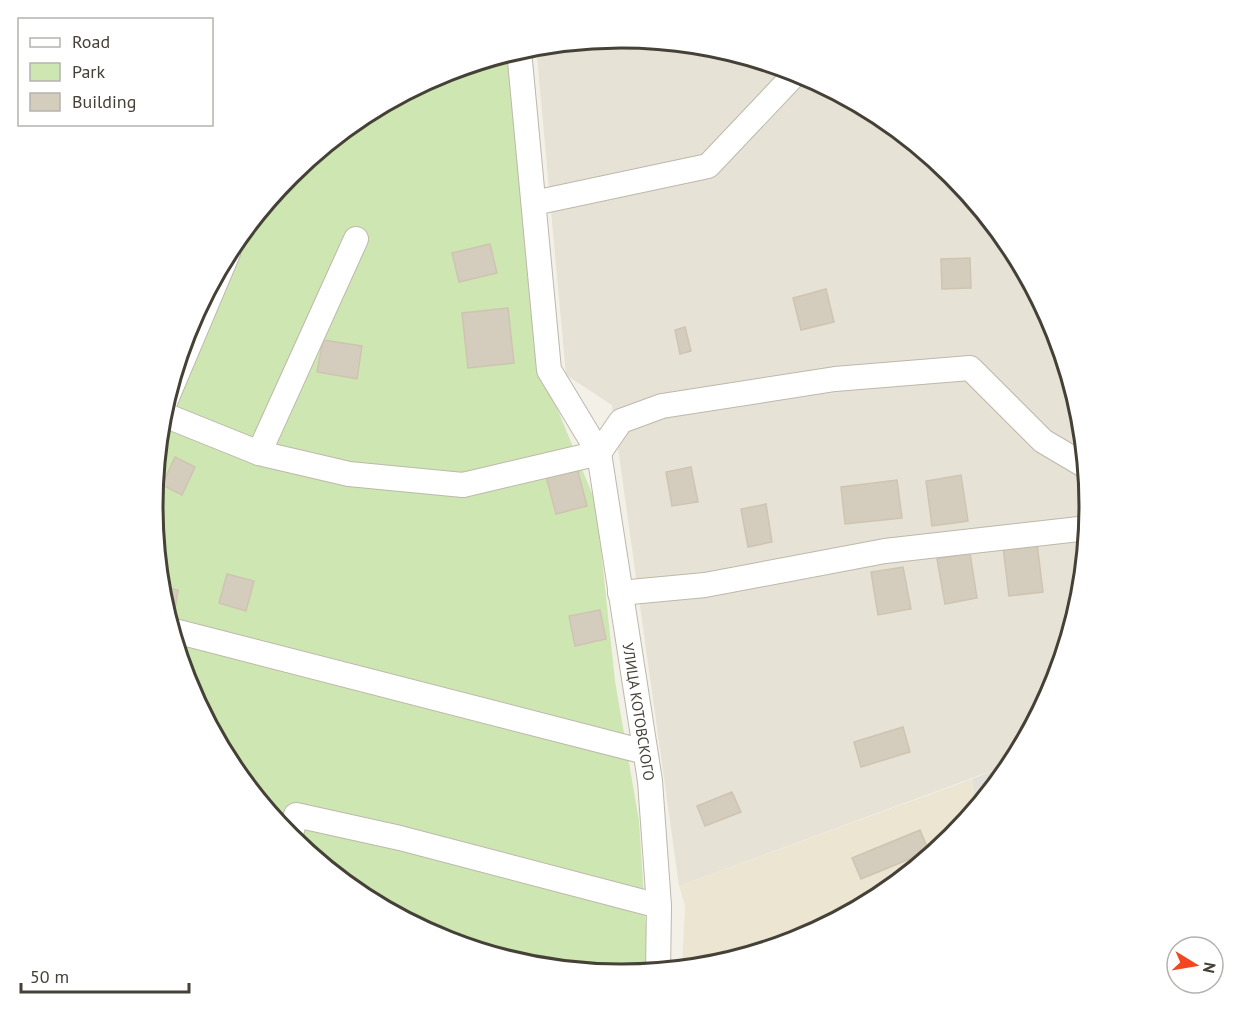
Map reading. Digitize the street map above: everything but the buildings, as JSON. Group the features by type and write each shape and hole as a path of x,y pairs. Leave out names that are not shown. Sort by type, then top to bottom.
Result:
{"street":[{"path":"520,60 549,370 599,453"},
{"path":"534,203 708,166 789,80"},
{"path":"259,453 356,239"},
{"path":"172,418 259,453 350,474 463,485 599,453 621,422 662,406 835,379 970,368 1043,441 1077,461"},
{"name":"УЛИЦА КОТОВСКОГО","path":"599,453 650,781 659,906 658,963"},
{"path":"620,593 705,585 885,551 1079,529"},
{"path":"181,633 645,752"},
{"path":"293,827 296,815 400,838 659,906"}],"shaded area":[{"path":"592,49 651,49 711,57 769,72 851,109 901,143 946,182 985,227 1003,252 1033,304 1056,359 1064,388 1071,417 1079,477 1079,536 1076,566 1056,654 1033,709 997,769 679,886 612,405 566,375 537,56"},
{"path":"997,769 975,799 972,779"},
{"path":"972,779 975,799 946,831 901,870 851,904 769,941 682,961 685,905 679,886"}],"green space":[{"path":"510,62 525,248 540,377 552,396 596,503 615,681 639,821 648,964 592,964 532,956 474,941 419,918 392,904 342,870 297,831 258,786 224,736 210,709 187,654 172,596 164,536 163,506 167,447 187,359 224,277 258,227 277,204 297,182 342,143 392,109 419,95 474,72"}]}
